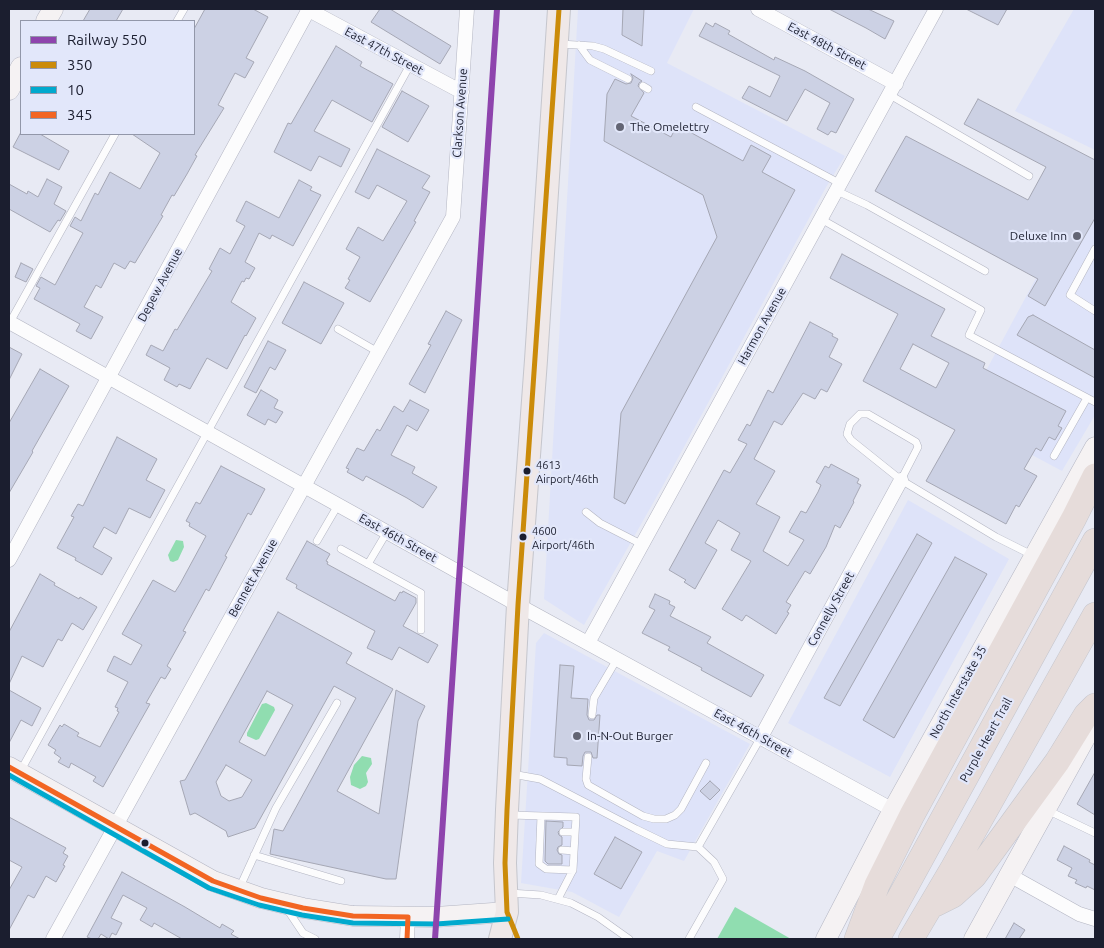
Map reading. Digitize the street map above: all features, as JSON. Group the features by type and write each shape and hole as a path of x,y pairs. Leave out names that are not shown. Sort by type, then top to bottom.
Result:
{"highway":[{"path":"857,939 877,885 912,815 1095,476"},
{"name":"Purple Heart Trail","path":"876,939 1095,541"},
{"path":"911,939 963,851 1095,615"},
{"path":"930,906 953,895 974,876 1057,762 1086,715 1095,706"}],"main road":[{"path":"47,20 53,9"},
{"path":"500,939 506,902 507,815 518,605 559,9"},
{"path":"9,90 20,69"},
{"name":"North Interstate 35","path":"826,939 894,810 1095,448"},
{"path":"974,939 1011,876 1095,719"},
{"path":"14,770 213,881 282,903 353,916 408,917 506,902"},
{"path":"506,902 518,939"}],"street":[{"name":"East 47th Street","path":"308,9 462,92"},
{"name":"Depew Avenue","path":"9,560 308,9"},
{"name":"Clarkson Avenue","path":"453,216 467,9"},
{"name":"East 48th Street","path":"758,9 893,90"},
{"name":"Harmon Avenue","path":"588,643 936,9"},
{"name":"Bennett Avenue","path":"53,939 453,216"},
{"name":"East 46th Street","path":"9,323 518,605 894,810"},
{"name":"Connelly Street","path":"760,738 901,480"},
{"path":"1011,876 1080,914 1095,919"},
{"path":"407,939 408,917"}],"lane":[{"path":"178,20 184,9"},
{"path":"557,44 604,49 651,71"},
{"path":"579,45 590,60 628,79"},
{"path":"14,770 208,433 410,65"},
{"path":"893,90 1029,176"},
{"path":"696,107 985,272"},
{"path":"9,323 114,135"},
{"path":"821,219 981,310 969,335 1095,402"},
{"path":"1095,248 1070,295 1095,311"},
{"path":"338,330 378,352"},
{"path":"1054,456 1088,398"},
{"path":"901,480 918,447 916,442 868,414 860,414 850,424 847,434 851,440 901,480 996,537 1035,556"},
{"path":"317,541 338,505"},
{"path":"586,512 600,523 641,544"},
{"path":"368,564 387,532"},
{"path":"341,549 421,593 421,630"},
{"path":"592,715 594,698 617,659"},
{"path":"239,890 276,808 337,704"},
{"path":"698,847 760,738"},
{"path":"588,758 586,779 588,785 643,816 654,819 666,819 675,815 706,763"},
{"path":"509,774 540,779 667,844 698,847 714,862 723,879 689,939"},
{"path":"1047,809 1095,833"},
{"path":"507,815 576,817 573,870 558,899"},
{"path":"541,816 543,831 539,864 546,869 573,870"},
{"path":"563,832 575,832"},
{"path":"562,850 574,851"},
{"path":"254,855 341,881"},
{"path":"506,902 541,895 558,899 571,903 598,917 629,939"},
{"path":"282,903 303,933 315,939"}],"shaded area":[{"path":"578,9 694,9 667,63 845,156 584,625 544,599"},
{"path":"1074,9 1095,9 1095,150 1015,111"},
{"path":"1095,169 1095,415 1062,471 961,417"},
{"path":"908,500 1009,559 890,777 788,723"},
{"path":"176,540 183,541 184,547 178,560 173,562 170,561 168,555"},
{"path":"544,633 750,744 684,861 657,851 619,917 572,892 521,883 536,643"},
{"path":"266,703 274,707 275,710 259,739 256,740 247,736 247,733 262,704"},
{"path":"362,756 371,758 372,764 366,773 368,782 366,786 360,789 351,785 350,777 354,765"},
{"path":"735,907 791,939 717,939"}],"building":[{"path":"90,9 123,9 117,20 84,20"},
{"path":"205,9 253,9 268,17 246,58 254,62 245,78 235,73 218,105 224,108 195,155 197,156 174,196 172,195 161,215 163,216 135,263 130,261 125,269 114,263 101,288 96,285 84,307 103,317 91,339 76,331 80,324 34,299 40,288 36,286 41,277 55,285 83,233 70,226 75,217 81,221 95,193 98,195 110,172 140,189 160,153 133,135 195,135 195,27"},
{"path":"380,9 390,9 451,46 440,64 371,22"},
{"path":"623,9 644,9 642,46 622,35"},
{"path":"829,9 868,9 894,21 885,39"},
{"path":"966,9 1007,9 998,25"},
{"path":"706,23 713,27 715,23 730,31 728,34 774,60 775,57 805,71 854,99 836,133 831,131 828,135 817,129 830,103 805,89 787,121 742,98 749,86 770,97 780,76 699,36"},
{"path":"336,46 362,62 360,66 393,84 372,122 332,100 314,131 350,149 341,167 319,156 311,171 274,152 288,123 291,124"},
{"path":"631,74 642,81 638,86 644,93 631,116 671,137 677,125 743,161 751,145 771,156 762,172 795,190 625,504 614,498 621,413 717,237 703,195 604,141 607,94 615,79 626,84 631,83 633,78"},
{"path":"402,91 429,106 408,142 382,127"},
{"path":"978,99 1095,160 1095,218 1045,306 1028,296 1038,279 875,191 906,136 1028,200 1046,167 964,124"},
{"path":"20,134 42,135 69,151 59,170 13,147"},
{"path":"377,149 430,176 422,188 430,192 414,221 416,222 370,302 345,288 360,257 346,249 358,227 383,241 407,201 377,185 369,199 355,192"},
{"path":"47,179 62,187 54,204 66,211 50,232 9,209 9,184 27,194 28,191 38,197"},
{"path":"299,180 312,187 310,190 321,195 293,246 272,235 270,239 259,233 245,262 255,268 249,279 246,278 244,282 242,281 231,302 256,318 227,369 207,358 190,389 179,384 177,387 164,380 170,368 146,355 151,345 163,351 212,271 209,269 220,248 230,254 245,226 236,221 246,201 279,218"},
{"path":"842,254 945,309 931,336 985,363 983,368 1066,411 1058,426 1062,428 1055,440 1049,437 1041,451 1036,448 1024,469 1037,476 1019,507 1016,505 1006,524 926,481 955,430 863,381 898,314 830,278","holes":["913,344 949,363 936,388 900,369"]},
{"path":"21,263 33,269 26,282 15,277"},
{"path":"304,282 344,303 321,344 282,323"},
{"path":"446,311 462,320 425,393 409,384 431,345 428,344"},
{"path":"1033,315 1095,350 1095,378 1017,335 1028,317"},
{"path":"810,322 833,334 832,336 838,339 829,357 842,364 827,392 821,389 815,399 803,393 782,425 774,421 754,459 775,471 756,504 780,517 763,551 788,566 804,540 789,532 801,511 806,513 818,492 821,485 816,482 825,466 829,468 831,464 859,479 857,483 861,485 840,528 835,525 826,547 810,574 805,571 786,602 791,605 787,612 789,613 776,634 746,615 742,621 722,609 751,561 731,550 740,533 718,520 705,543 717,550 695,589 684,582 686,580 669,570 724,470 730,473 747,444 738,440 747,424 750,426 768,390 773,393"},
{"path":"268,341 286,350 275,370 270,367 256,393 244,387"},
{"path":"9,347 22,354 9,380"},
{"path":"40,369 69,386 9,493 9,423"},
{"path":"261,390 278,400 274,408 283,412 276,423 268,419 265,425 247,415"},
{"path":"410,400 429,410 417,431 407,425 391,455 415,467 412,473 437,487 423,508 366,476 363,481 347,472 349,469 346,468 357,448 364,451 377,429 380,431 394,406 403,412"},
{"path":"117,437 157,459 146,480 165,490 150,518 129,508 116,534 104,527 93,547 112,558 102,575 57,548 74,517 71,516 78,504 83,506"},
{"path":"221,466 265,489 251,515 248,513 209,591 206,589 183,631 186,632 167,666 171,669 165,679 161,677 146,703 150,704 103,787 93,781 96,777 71,763 69,768 58,762 61,758 54,753 56,750 48,745 60,725 62,727 64,724 79,733 77,736 100,747 119,712 117,711 118,708 115,707 128,682 107,671 114,656 131,665 142,645 122,634 153,580 175,592 180,584 206,536 189,526 190,523 186,521 196,502 200,504"},
{"path":"917,534 932,543 840,706 824,698"},
{"path":"307,541 330,554 326,561 328,562 327,564 395,601 400,592 402,593 403,591 416,598 416,603 403,626 438,645 428,663 399,647 392,660 367,648 375,631 296,588 297,585 286,579"},
{"path":"955,557 987,574 894,738 863,720"},
{"path":"40,574 55,583 54,585 97,607 83,630 72,623 62,641 58,639 43,667 22,656 9,684 9,632"},
{"path":"655,594 670,601 669,604 675,607 670,616 711,637 707,643 764,675 751,697 668,650 670,647 642,633 655,610 649,607"},
{"path":"278,612 352,653 346,663 393,689 337,791 379,814 396,690 425,706 418,721 396,879 386,879 270,854 274,829 283,831 356,698 334,686 255,828 228,837 226,831 195,813 190,815 180,781 185,780","holes":["267,691 293,705 265,756 239,742","226,765 252,780 242,797 229,801 221,796 216,782"]},
{"name":"In-N-Out Burger","path":"560,665 574,666 571,698 588,699 587,715 589,720 594,720 597,715 600,715 597,758 593,758 591,752 585,752 582,766 567,765 567,758 554,757"},
{"path":"9,690 41,708 32,726 21,720 9,743"},
{"path":"1095,772 1095,815 1077,804"},
{"path":"710,781 720,790 710,800 700,791"},
{"path":"9,817 66,848 63,853 68,856 56,882 46,876 34,898 28,895 9,930 9,890 22,867 9,860"},
{"path":"546,821 563,822 563,827 558,832 562,837 562,845 557,850 562,855 562,864 548,864 545,861"},
{"path":"615,837 642,852 621,889 594,874"},
{"path":"1064,846 1090,860 1089,862 1095,865 1095,890 1075,883 1077,880 1068,876 1072,868 1057,860"},
{"path":"122,872 220,928 222,924 234,931 231,934 240,939 182,939 154,923 152,927 140,920 147,908 123,895 111,918 122,923 116,935 112,933 109,939 101,934 98,939 87,937"},
{"path":"1014,923 1025,930 1019,939 1005,939"}],"rail line":[{"name":"550","path":"435,939 497,9"}],"transit line":[{"name":"350","path":"518,939 507,912 505,863 507,810 518,605 559,9"},
{"name":"345","path":"9,767 213,881 261,898 303,908 353,916 408,917 407,939"},
{"name":"10","path":"9,775 209,888 259,905 302,915 353,923 436,924 508,919"}],"place":[{"name":"The Omelettry","path":"620,127"},
{"name":"Deluxe Inn","path":"1077,236"},
{"name":"4613 Airport/46th","path":"527,471"},
{"name":"4600 Airport/46th","path":"523,537"},
{"name":"In-N-Out Burger","path":"577,736"}]}
